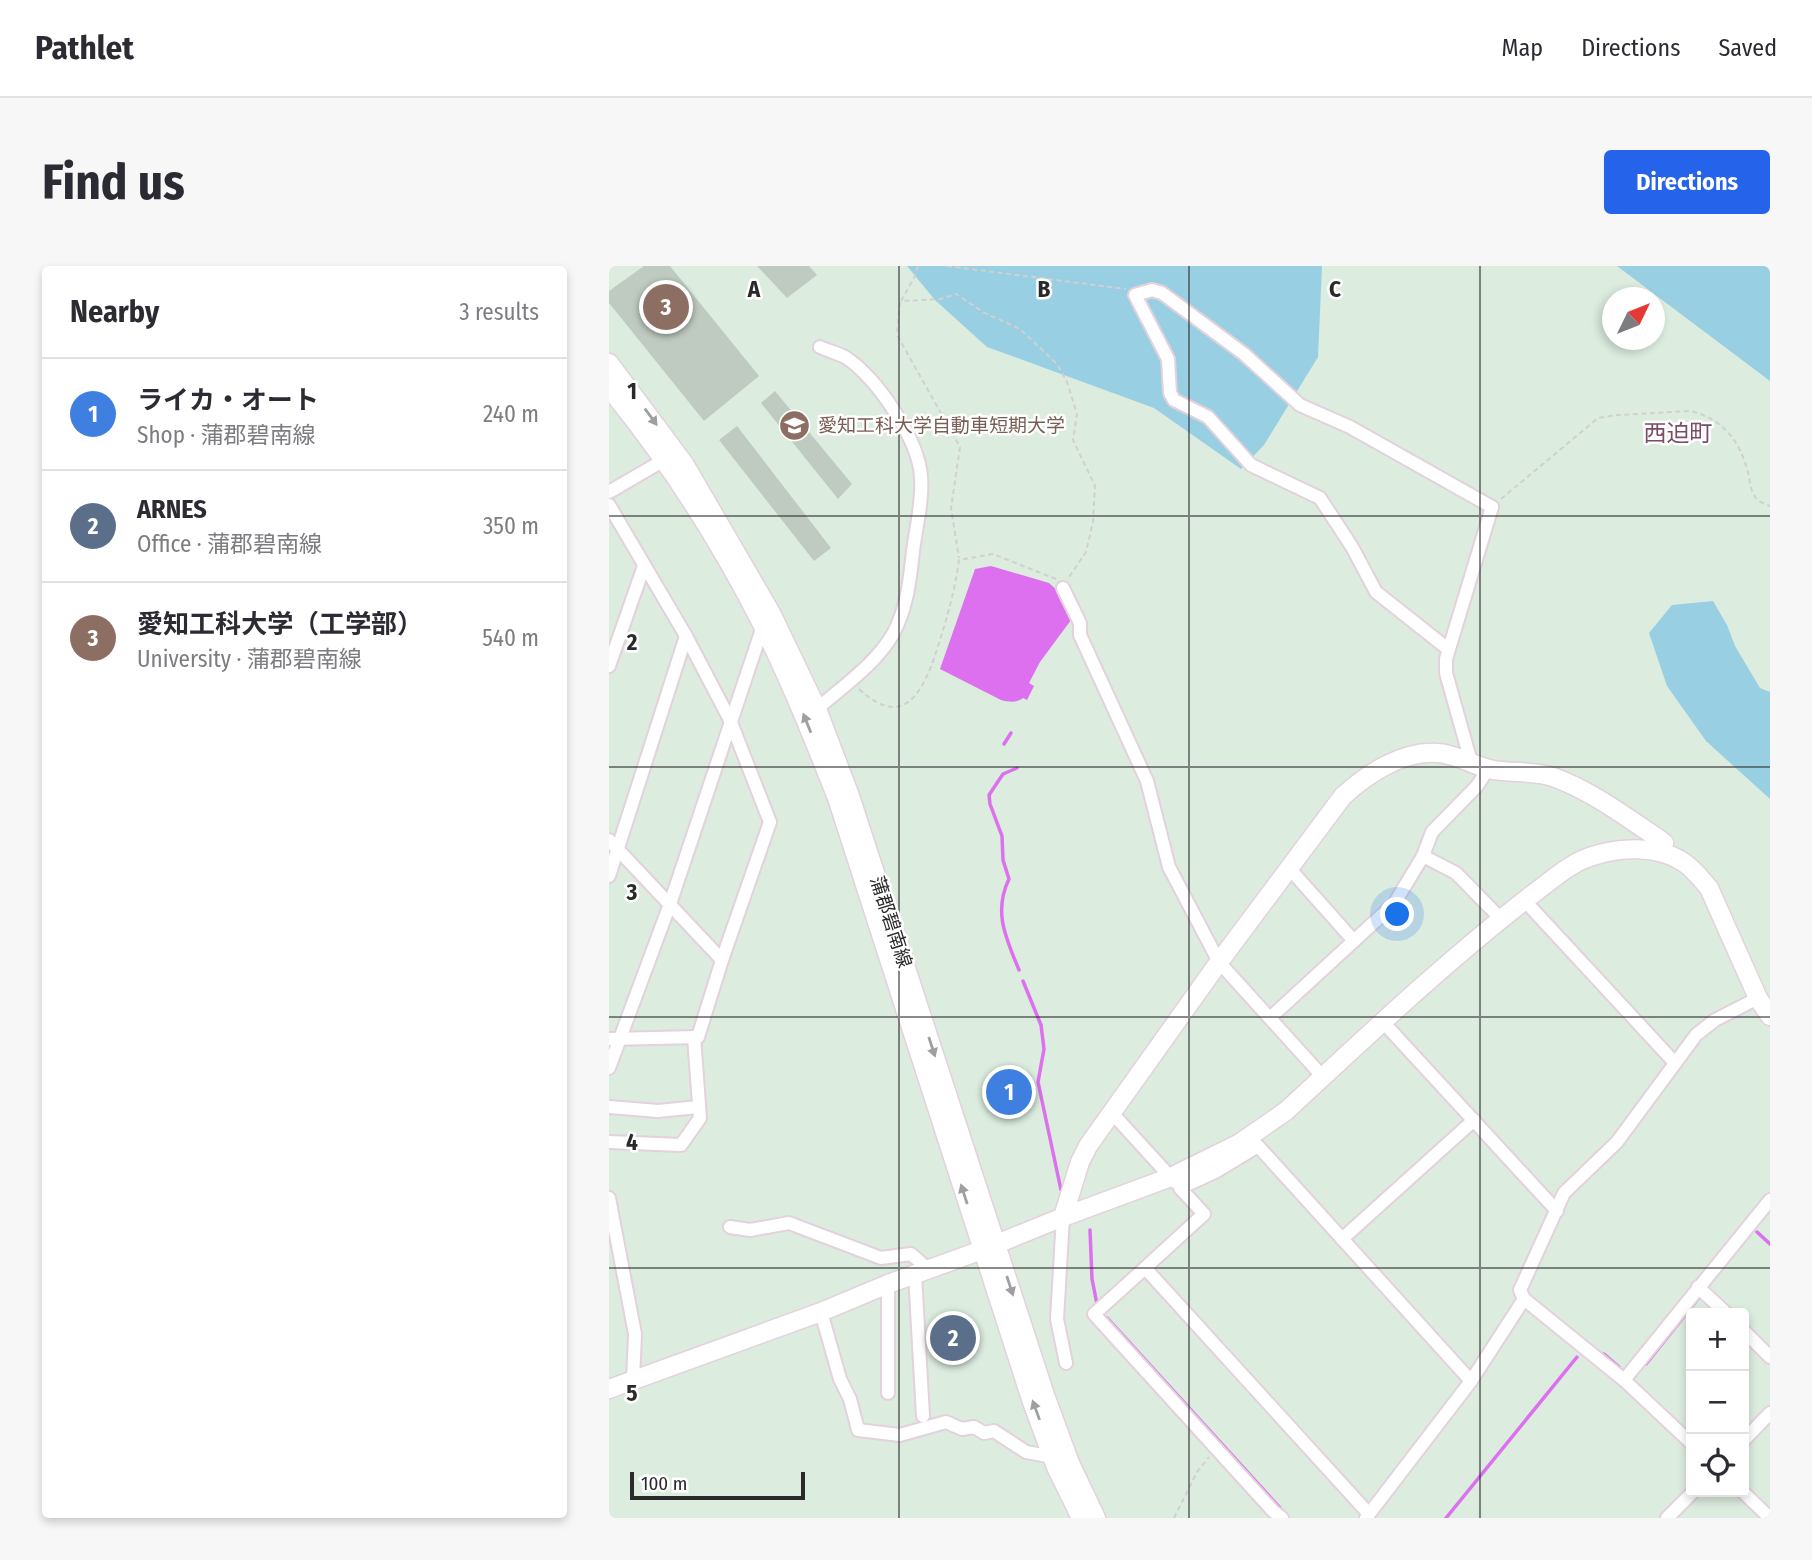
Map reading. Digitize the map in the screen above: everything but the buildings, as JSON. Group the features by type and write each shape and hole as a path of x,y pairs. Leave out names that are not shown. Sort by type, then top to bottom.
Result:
{"main road":[{"name":"蒲郡碧南線","path":"609,363 685,465 771,613 817,709 850,796 1053,1457 1081,1518"},
{"name":"蒲郡碧南線","path":"609,388 664,460 719,546 763,626 801,710 837,798 989,1247 1070,1463 1096,1518"},
{"path":"1063,1217 1080,1162 1088,1146 1289,868 1343,796 1363,778 1411,755 1438,753 1479,766 1550,776 1579,789 1659,839 1664,843 1660,852"},
{"path":"609,1389 821,1312 1063,1217 1175,1182 1251,1136 1286,1111 1501,919 1573,864 1593,855 1623,848 1660,852 1683,861 1709,888 1758,998 1770,1016"}],"street":[{"path":"1270,1018 1394,904 1423,856 1432,832 1477,786 1479,766 1446,673 1448,649 1492,507 1350,427 1300,405 1244,354 1162,292 1152,290 1135,295 1168,359 1170,393 1174,400 1208,417 1251,464 1320,498 1352,547 1376,593 1448,649"},
{"path":"817,709 874,659 903,611 910,578 921,475 910,439 883,396 846,358 820,347"},
{"path":"609,492 664,460"},
{"path":"609,505 686,636 730,720 770,822 698,1037 614,1039"},
{"path":"609,666 644,566"},
{"path":"1063,588 1080,623 1080,635 1147,781 1169,867 1219,962 1323,1077"},
{"path":"609,1068 614,1039 670,904 763,626"},
{"path":"609,876 614,845 686,636"},
{"path":"614,845 722,960"},
{"path":"1423,856 1456,873 1501,919"},
{"path":"1289,868 1354,941"},
{"path":"1525,901 1675,1063"},
{"path":"1686,1438 1624,1380 1524,1298 1520,1290 1564,1193 1617,1142 1696,1035 1715,1020 1758,998"},
{"path":"1384,1022 1557,1211"},
{"path":"609,1142 681,1144 699,1118 694,1037"},
{"path":"609,1107 658,1111 698,1107"},
{"path":"1112,1113 1204,1214 1094,1314 1282,1518"},
{"path":"1342,1239 1473,1120"},
{"path":"1175,1182 1215,1172 1258,1146 1471,1381"},
{"path":"609,1198 635,1334 633,1380"},
{"path":"1624,1380 1770,1200"},
{"path":"1063,1217 1056,1319 1066,1363"},
{"path":"730,1227 750,1230 789,1223 881,1258 911,1254 921,1272 923,1416"},
{"path":"1145,1268 1367,1516 1471,1381 1524,1298"},
{"path":"888,1284 888,1393"},
{"path":"1698,1287 1720,1308"},
{"path":"821,1312 858,1430 900,1435 946,1422 962,1429 974,1427 984,1433 994,1431 1026,1452 1053,1457"},
{"path":"1749,1336 1770,1357"},
{"path":"1749,1435 1770,1413"},
{"path":"1667,1518 1688,1497"},
{"path":"1748,1497 1770,1518"}],"path":[{"path":"851,681 871,701 891,708 900,707 918,693 927,681 951,606 959,559 951,508 960,447 897,335 901,301 918,266"},
{"path":"947,266 1123,286 1135,295"},
{"path":"901,301 940,299 956,294 983,312 1020,329 1057,364 1067,382 1077,414 1073,440 1095,486 1093,522 1086,552 1063,588 1056,579 993,554 959,559"},
{"path":"1492,507 1598,418 1678,411 1701,413 1731,433 1741,448 1753,495 1770,506"},
{"path":"1174,1518 1197,1472 1216,1448"}],"shaded area":[{"path":"907,266 1322,266 1318,357 1264,445 1241,469 1154,408 987,347 935,300"},
{"path":"1617,266 1770,266 1770,381 1665,302 1665,287 1645,287"},
{"path":"991,566 1049,583 1060,593 1071,620 1040,662 1029,683 1034,686 1027,700 1001,700 940,669 975,569"},
{"path":"1713,601 1760,688 1770,692 1770,799 1706,741 1667,686 1649,633 1672,605"}],"waterway":[{"path":"1004,744 1011,733"},
{"path":"1017,768 1003,774 989,795 1002,836 1003,860 1009,879 1002,903 1003,925 1019,970"},
{"path":"1023,981 1041,1025 1044,1049 1038,1082 1061,1190"},
{"path":"1090,1230 1092,1279 1097,1304"},
{"path":"1757,1232 1770,1244"},
{"path":"1646,1364 1698,1299"},
{"path":"1107,1318 1280,1508"},
{"path":"1604,1354 1619,1367"},
{"path":"1446,1518 1577,1357"}],"place":[{"name":"愛知工科大学（工学部）","path":"666,307"},
{"name":"愛知工科大学自動車短期大学","path":"795,425"},
{"name":"ライカ・オート","path":"1009,1092"},
{"name":"ARNES","path":"953,1338"}],"district":[{"name":"西迫町","path":"1678,433"}]}
